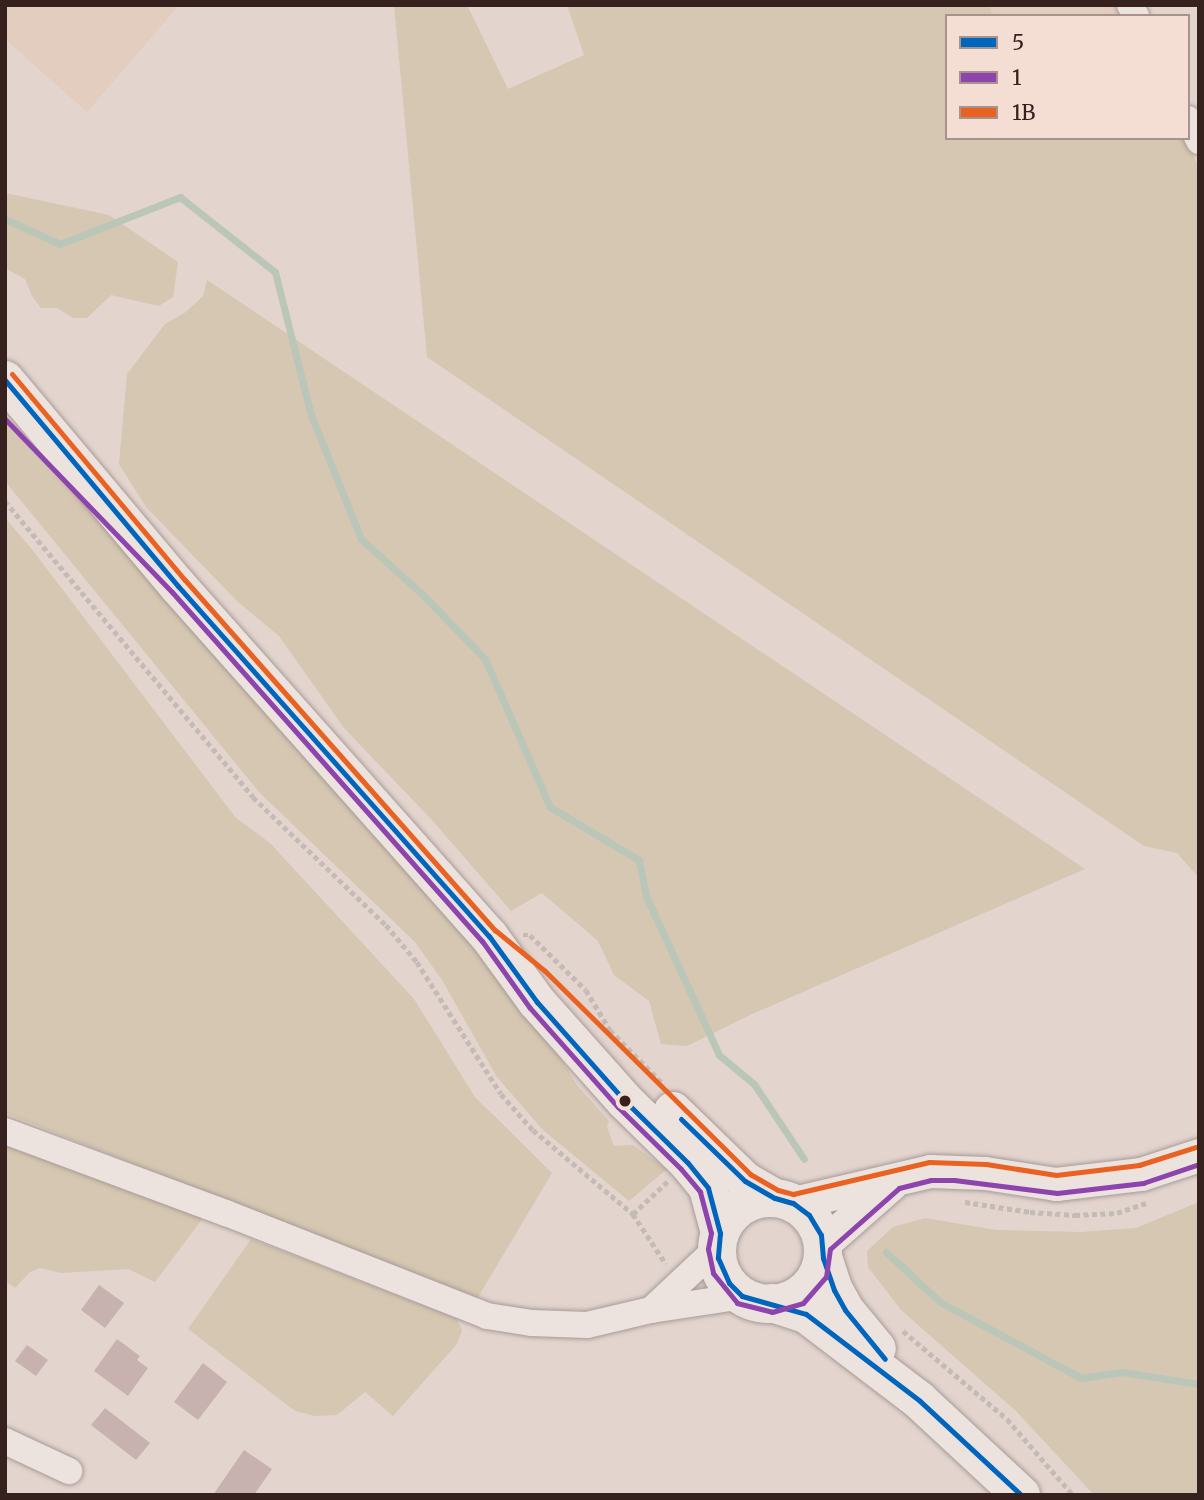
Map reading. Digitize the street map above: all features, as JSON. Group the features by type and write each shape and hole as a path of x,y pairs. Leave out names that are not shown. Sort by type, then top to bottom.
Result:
{"main road":[{"path":"5,380 178,586 489,936 555,1022 625,1101 688,1163 708,1188 719,1241 721,1270 729,1283 757,1299 806,1314 920,1401 1021,1495"},
{"path":"5,405 178,586"},
{"path":"489,936 539,977 745,1181 784,1200 817,1226 834,1290 845,1310 920,1401"},
{"path":"719,1241 727,1219 743,1205 784,1200"},
{"path":"757,1299 787,1301 807,1288 818,1273 822,1251"}],"street":[{"path":"1190,124 1199,141"},
{"path":"5,1131 226,1213 487,1316 532,1323 587,1325 651,1310 757,1299"},
{"path":"784,1200 930,1171 955,1171 1068,1183 1141,1174 1199,1155"},
{"path":"822,1251 895,1180"},
{"path":"651,1310 678,1286 719,1241"},
{"path":"5,1441 69,1471"}],"path":[{"path":"5,501 253,797 386,925 417,962 501,1094 533,1130 633,1214 654,1241 678,1286"},
{"path":"961,1201 1030,1212 1075,1214 1117,1213 1151,1201"},
{"path":"893,1321 932,1359 1007,1419 1073,1495"}],"shaded area":[{"path":"5,5 179,5 87,112 5,39"},
{"path":"394,5 467,5 508,89 584,55 567,5 989,5 992,14 945,14 945,140 1187,140 1199,168 1199,878 1177,853 1144,846 427,357"},
{"path":"989,5 1122,5 1126,14 992,14"},
{"path":"5,193 109,215 178,262 173,297 159,306 111,295 87,318 73,318 57,308 41,308 25,279 5,268"},
{"path":"207,280 1085,869 752,1014 687,1046 661,1044 649,1001 614,975 598,941 542,893 511,911 431,819 344,728 279,636 238,602 146,507 119,464 127,374 165,324 186,312 203,296"},
{"path":"5,420 167,592 533,1013 577,1085 609,1121 607,1127 614,1146 633,1145 667,1169 629,1201 543,1130 497,1077 442,980 415,942 259,792 5,481"},
{"path":"5,518 31,548 236,818 270,843 414,999 475,1097 552,1173 477,1299 5,1113"},
{"path":"5,1140 203,1218 155,1282 128,1269 61,1273 40,1268 30,1272 15,1288 5,1281"},
{"path":"1199,1202 1199,1495 1094,1495 1016,1411 901,1310 868,1267 867,1251 893,1227 925,1218 996,1230 1081,1232 1136,1228"},
{"path":"251,1239 456,1318 462,1330 457,1344 393,1416 365,1392 337,1415 315,1416 295,1411 188,1329"}],"building":[{"path":"99,1285 124,1303 105,1328 81,1310"},
{"path":"117,1339 140,1356 137,1360 148,1368 128,1396 94,1371"},
{"path":"27,1345 48,1360 36,1376 15,1361"},
{"path":"203,1363 227,1382 198,1420 174,1402"},
{"path":"105,1408 150,1443 136,1460 91,1425"},
{"path":"244,1450 272,1469 254,1495 213,1495"}],"waterway":[{"path":"5,219 60,244 180,197 275,272 311,415 361,539 424,596 485,659 550,807 639,860 646,896 719,1055 754,1084 804,1159"},
{"path":"886,1252 940,1302 1081,1378 1122,1372 1199,1384"}],"transit line":[{"name":"1B","path":"12,374 185,580 495,930 545,971 750,1174 778,1190 793,1194 929,1162 986,1164 1056,1175 1139,1165 1196,1147"},
{"name":"5","path":"5,380 178,586 489,936 537,1002 625,1101 688,1163 708,1188 720,1233 718,1258 729,1283 742,1296 806,1314 920,1401 1021,1495"},
{"name":"1","path":"5,419 172,592 482,941 530,1008 618,1107 681,1169 700,1192 711,1233 708,1249 713,1273 737,1303 772,1312 803,1303 826,1277 830,1249 899,1188 931,1180 954,1180 1057,1193 1143,1183 1199,1164"},
{"name":"5","path":"681,1119 745,1181 775,1198 793,1203 809,1215 821,1235 823,1258 834,1290 845,1310 885,1359"}]}
